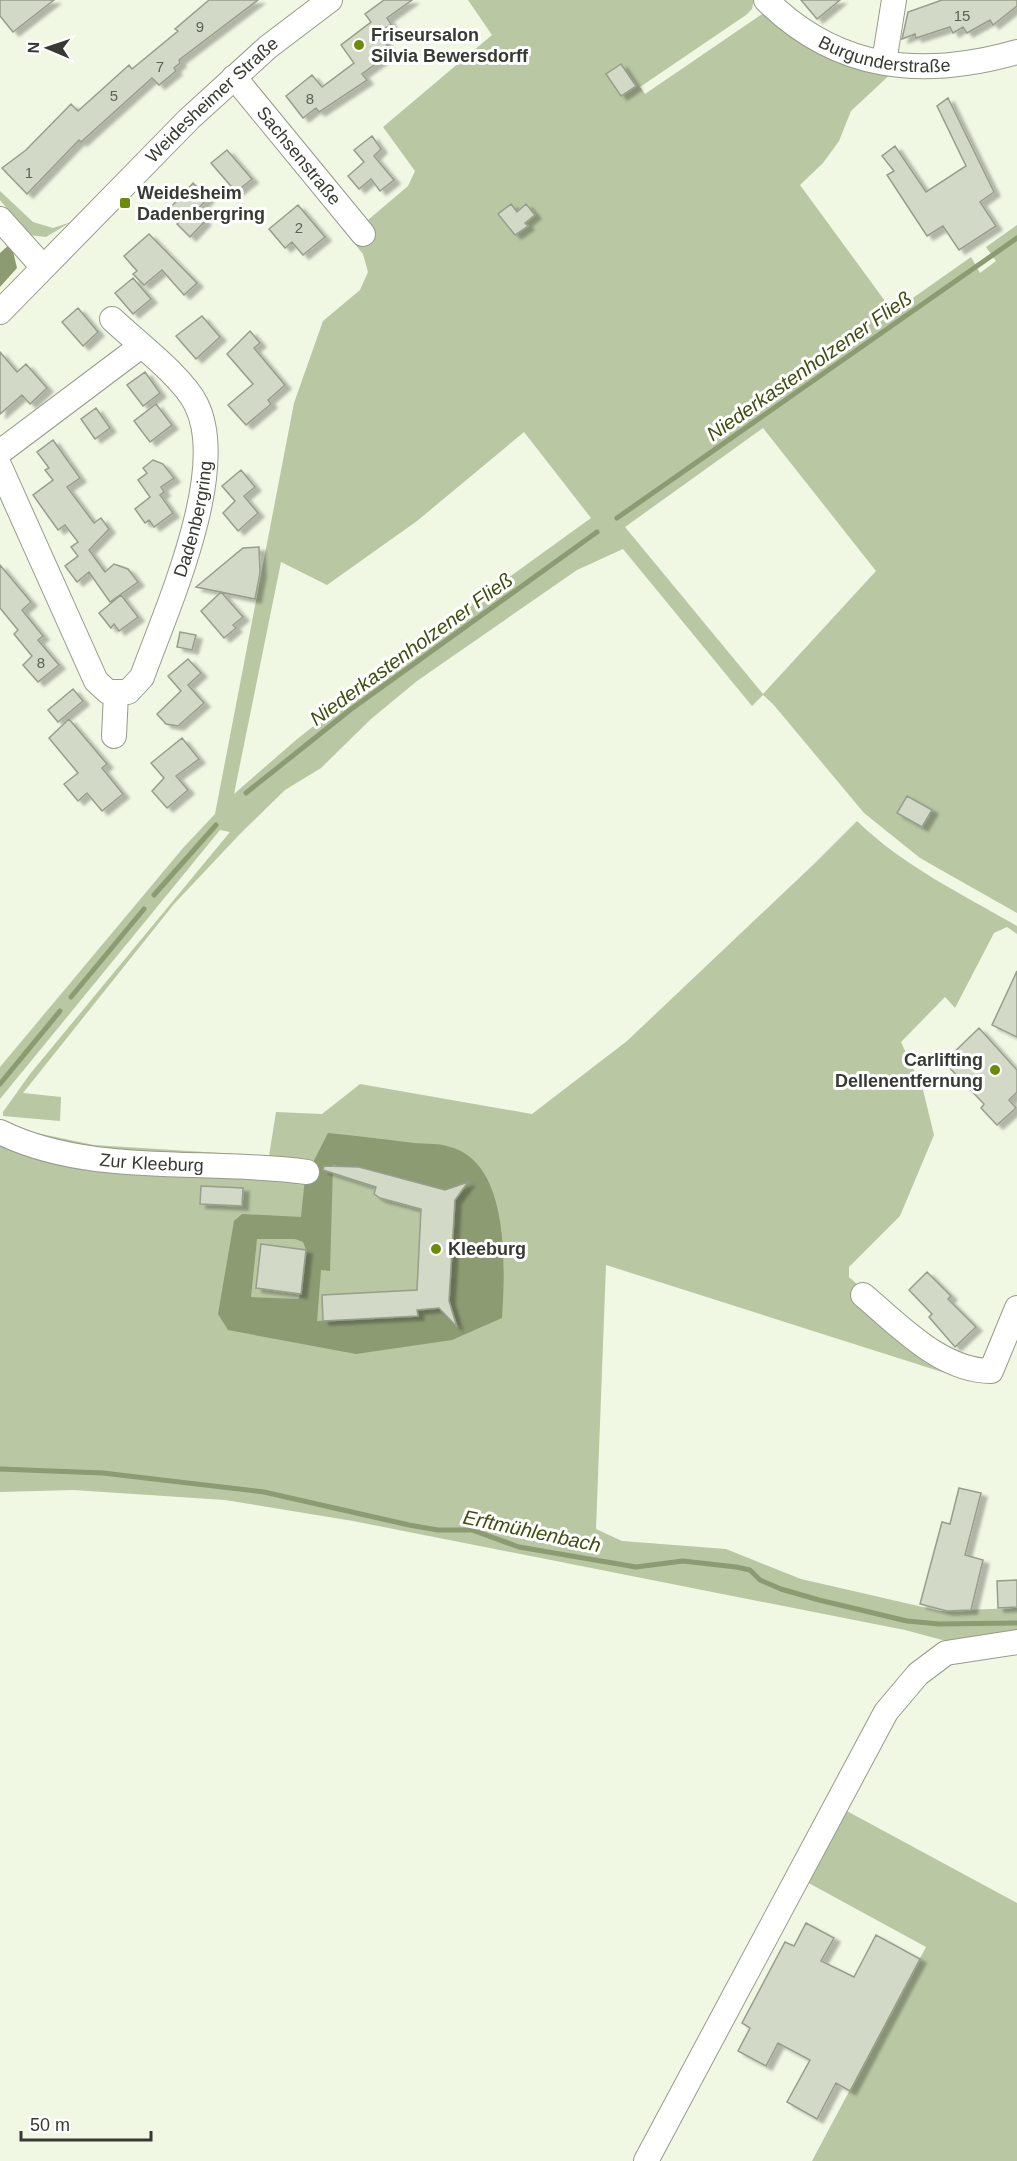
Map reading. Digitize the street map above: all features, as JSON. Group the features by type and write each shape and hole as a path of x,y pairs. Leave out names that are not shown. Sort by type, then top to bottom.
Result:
{"street":[{"name":"Weidesheimer Straße","path":"0,312 234,77 330,0"},
{"name":"Burgunderstraße","path":"766,0 792,24 817,41 840,52 884,62 921,66 953,65 1017,52"},
{"path":"884,62 894,0"},
{"name":"Sachsenstraße","path":"234,77 363,234"},
{"path":"0,219 43,267"},
{"name":"Dadenbergring","path":"112,319 178,382 195,403 205,433 205,471 188,548 142,677 134,689 116,694"},
{"path":"0,452 141,346"},
{"path":"0,467 90,669 101,687 116,694 114,736"},
{"name":"Zur Kleeburg","path":"0,1132 38,1148 95,1158 307,1172"},
{"path":"863,1295 939,1355 965,1369 991,1371 1017,1308"},
{"path":"646,2161 886,1712 918,1674 946,1653 1017,1642"}],"shaded area":[{"path":"468,0 754,0 752,9 746,15 640,87 645,94 765,12 896,69 851,111 839,141 823,163 800,185 893,312 971,257 980,273 996,261 986,247 1017,225 1017,913 920,858 864,813 773,704 763,695 752,706 623,549 577,570 417,681 371,719 321,768 285,790 174,904 23,1093 61,1097 60,1121 3,1116 3,1112 30,1074 230,832 220,830 0,1099 0,1067 183,848 215,814 294,403 323,321 360,290 368,272 363,254 340,226 357,219 361,213 368,220 408,186 415,171 383,127 492,35","holes":["763,428 876,571 763,694 625,527","524,432 591,518 433,632 296,740 234,794 281,562 327,585 417,521"]},
{"path":"0,191 33,222 53,228 71,222 46,237 29,235 0,200"},
{"path":"11,243 17,268 0,287 0,253"},
{"path":"857,821 913,866 1017,926 1017,934 1007,927 994,933 955,1008 945,997 901,1042 923,1090 934,1135 900,1216 849,1267 849,1277 964,1379 606,1265 596,1529 622,1541 726,1549 801,1579 940,1611 1017,1608 1017,1638 946,1641 905,1630 353,1521 225,1500 73,1490 0,1492 0,1136 99,1153 3,1126 94,1145 269,1156 276,1112 322,1114 360,1084 532,1114 627,1041"},
{"path":"328,1133 441,1145 470,1157 484,1174 494,1195 500,1220 504,1273 502,1318 452,1340 356,1354 228,1330 218,1314 234,1221 242,1214 301,1217 305,1178","holes":["333,1165 448,1191 449,1304 451,1310 447,1314 442,1308 417,1310 417,1316 317,1321 321,1270 330,1271","257,1239 295,1239 303,1242 306,1250 299,1299 251,1297"]},
{"path":"845,1810 1017,1903 1017,2161 812,2161 926,1947 805,1881"}],"building":[{"path":"0,0 54,0 13,32 0,16"},
{"path":"209,0 258,0 179,60 180,63 174,68 176,71 159,85 152,78 81,142 79,140 27,194 2,168 26,150 71,104 78,111 129,65 132,69 178,31 175,29"},
{"path":"384,0 412,0 387,18 391,24 379,33 392,52 362,74 367,80 319,112 316,108 303,118 286,96 312,75 322,87 354,63 341,45 371,22 365,14"},
{"path":"801,0 840,0 817,19"},
{"path":"942,0 1017,0 1017,6 993,25 990,20 967,33 963,27 953,33 950,27 916,38 915,34 902,39 908,12"},
{"path":"621,64 636,86 621,96 606,74"},
{"path":"948,98 994,192 980,202 996,226 959,250 943,226 927,236 887,175 894,171 882,156 895,146 926,192 966,166 937,106"},
{"path":"372,136 381,149 374,156 394,180 380,191 371,179 359,189 348,176 364,162 354,150"},
{"path":"227,150 252,179 236,192 211,163"},
{"path":"193,183 208,198 195,212 205,221 190,237 177,224 182,219 171,207"},
{"path":"511,204 517,212 526,204 535,215 525,223 528,226 515,235 498,214"},
{"path":"298,205 325,237 303,255 292,242 285,248 269,229"},
{"path":"149,234 197,283 184,295 162,270 144,285 133,274 137,271 124,256"},
{"path":"133,278 151,299 133,314 115,293"},
{"path":"78,308 98,332 83,346 62,322"},
{"path":"202,316 220,337 196,359 176,336"},
{"path":"250,331 260,343 254,348 285,385 268,400 271,404 246,425 228,405 253,384 227,354"},
{"path":"0,352 17,372 26,364 47,388 30,404 22,395 0,414"},
{"path":"145,372 160,393 143,406 127,385"},
{"path":"156,404 172,425 150,442 134,421"},
{"path":"96,408 110,428 95,439 81,419"},
{"path":"53,440 80,478 67,487 94,523 101,518 109,529 89,550 105,572 114,564 128,569 138,582 110,602 89,572 77,582 65,566 78,556 71,547 78,542 65,525 58,530 33,495 53,480 45,470 49,468 37,452"},
{"path":"153,460 163,464 174,478 161,487 164,492 160,495 173,513 154,527 149,520 145,523 135,509 150,497 138,480 147,473 143,468"},
{"path":"241,470 255,487 244,496 258,513 238,531 223,513 235,501 222,486"},
{"path":"259,547 260,573 255,599 196,587 243,548"},
{"path":"0,565 31,602 22,610 43,636 38,640 59,665 38,682 23,665 32,656 14,634 18,630 0,608"},
{"path":"221,592 243,617 233,625 236,628 224,638 201,611"},
{"path":"121,595 138,617 119,631 114,624 111,628 99,613"},
{"path":"180,632 196,635 192,650 177,647"},
{"path":"188,659 201,673 188,685 204,703 178,726 166,724 157,714 181,691 168,676"},
{"path":"73,689 83,701 58,722 48,710"},
{"path":"69,719 107,764 102,768 123,794 102,811 87,793 78,801 64,784 78,773 49,738"},
{"path":"182,738 199,759 176,776 188,790 167,808 152,791 164,778 151,763"},
{"path":"907,796 932,810 922,827 897,813"},
{"path":"1017,971 1017,1037 992,1025"},
{"path":"979,1028 1017,1070 1017,1092 1009,1100 1016,1108 997,1125 981,1108 984,1104 944,1062"},
{"name":"Kleeburg","path":"324,1166 359,1167 445,1190 468,1182 455,1200 449,1301 457,1327 439,1308 417,1310 418,1316 323,1321 322,1295 417,1290 421,1209 380,1198 374,1194 376,1187 323,1170"},
{"path":"201,1186 243,1188 242,1206 200,1204"},
{"path":"261,1244 306,1250 301,1294 256,1288"},
{"path":"927,1272 951,1296 948,1299 976,1327 955,1347 929,1317 932,1314 909,1290"},
{"path":"959,1488 981,1493 965,1555 983,1560 971,1610 947,1611 920,1604 942,1522 950,1524"},
{"path":"1017,1580 1017,1607 998,1608 997,1581"},
{"path":"806,1923 834,1938 821,1961 854,1977 876,1935 920,1959 850,2091 836,2083 817,2119 787,2102 810,2060 778,2043 766,2066 738,2051 750,2028 742,2023 785,1942 794,1946"}],"waterway":[{"name":"Niederkastenholzener Fließ","path":"617,518 1017,238"},
{"name":"Niederkastenholzener Fließ","path":"246,793 350,710 597,532"},
{"name":"Niederkastenholzener Fließ","path":"154,895 216,825"},
{"name":"Niederkastenholzener Fließ","path":"71,997 144,909"},
{"name":"Niederkastenholzener Fließ","path":"0,1084 60,1011"},
{"name":"Erftmühlenbach","path":"0,1469 103,1473 264,1492 409,1525 438,1530 472,1530 519,1547 636,1567 683,1561 736,1567 750,1570 760,1580 781,1589 907,1621 939,1624 1017,1623"}],"place":[{"name":"Friseursalon Silvia Bewersdorff","path":"359,45"},
{"name":"Weidesheim Dadenbergring","path":"125,203"},
{"name":"Carlifting Dellenentfernung","path":"995,1070"},
{"name":"Kleeburg","path":"436,1249"}]}
